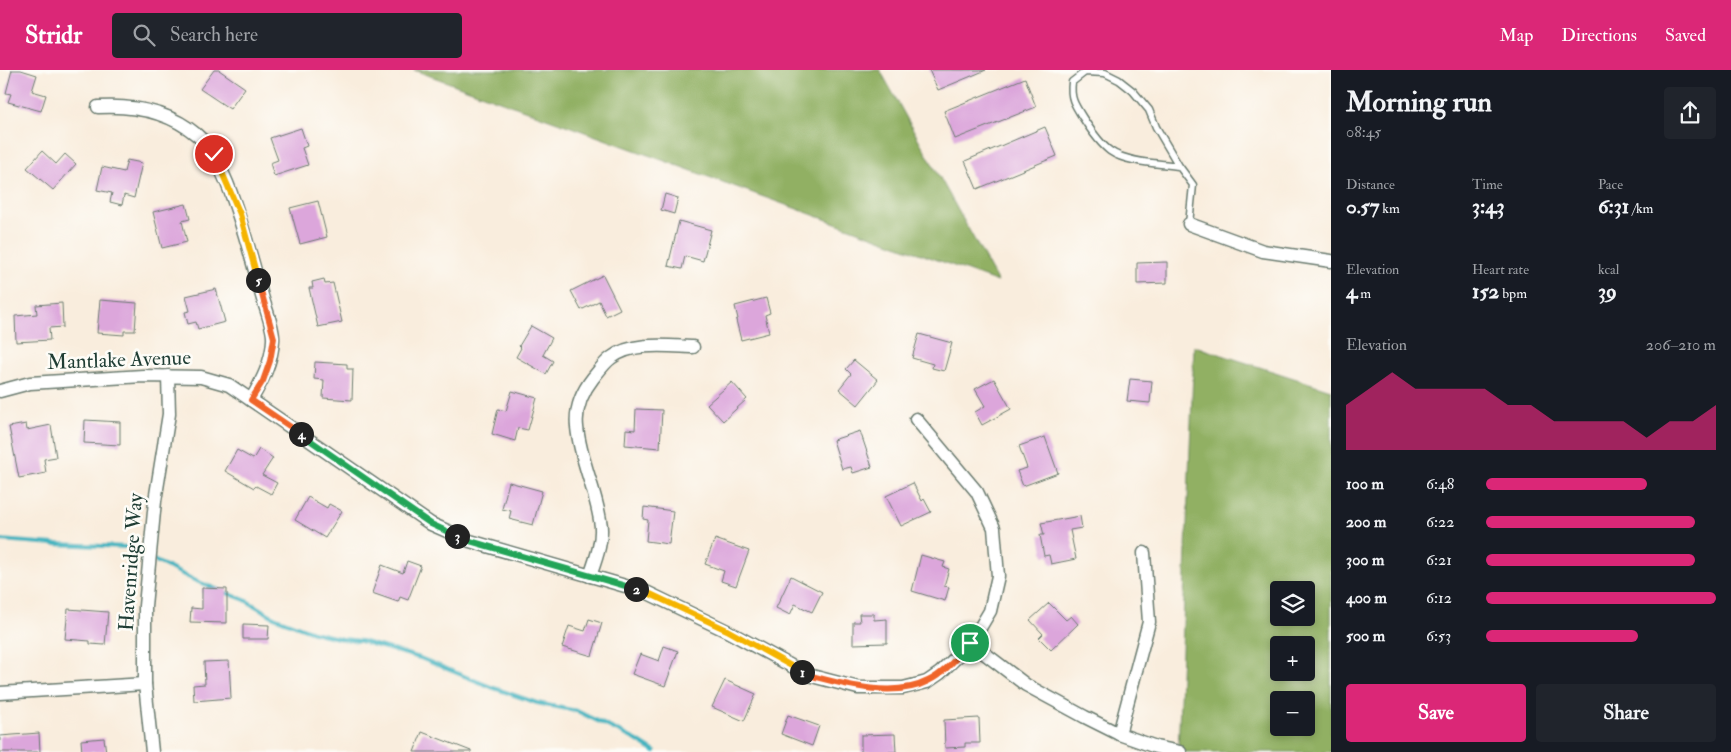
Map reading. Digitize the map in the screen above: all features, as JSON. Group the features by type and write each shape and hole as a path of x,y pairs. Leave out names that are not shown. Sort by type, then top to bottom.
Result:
{"street":[{"path":"98,107 121,106 148,110 176,120 198,136 214,154 240,214 274,338 270,361 263,381 251,400"},
{"path":"1189,224 1263,251 1331,261"},
{"path":"590,576 596,558 601,521 582,459 577,426 577,414 585,388 612,357 630,349 653,345 693,347"},
{"name":"Mantlake Avenue","path":"0,391 30,383 143,376 201,377 216,380 229,385 431,524 470,541 646,592 727,630 808,675 858,688 903,688 927,682 940,673 970,643 990,611 998,576 994,528 976,492 916,419"},
{"name":"Havenridge Way","path":"152,752 145,684 145,606 155,501 169,414 168,376"},
{"path":"1119,734 1149,622 1144,553"},
{"path":"970,643 1026,685 1119,734 1156,747 1180,752"},
{"path":"0,693 145,684"}],"lane":[{"path":"1179,166 1154,162 1138,162 1111,152 1091,129 1076,107 1070,95 1072,82 1085,72 1106,73 1134,91 1149,110 1156,127 1179,166 1194,185 1189,224"}],"green space":[{"path":"414,70 880,70 998,282"},
{"path":"1194,346 1331,390 1331,752 1178,752"}],"building":[{"path":"12,70 21,70 37,75 32,91 46,95 41,111 8,102 11,94 6,93"},
{"path":"214,70 219,70 245,88 230,109 200,89"},
{"path":"929,70 986,70 938,90"},
{"path":"1025,78 1036,107 955,139 944,111"},
{"path":"1045,127 1057,156 977,189 965,161"},
{"path":"301,128 307,146 302,148 308,165 274,176 270,163 278,160 270,138"},
{"path":"42,151 56,164 65,154 76,164 53,190 27,168"},
{"path":"127,160 142,163 134,198 124,195 122,205 110,202 112,193 97,190 102,167 124,172"},
{"path":"665,194 678,198 674,214 661,210"},
{"path":"318,201 327,237 300,244 290,208"},
{"path":"186,204 190,219 182,221 187,242 162,248 153,212"},
{"path":"679,221 711,230 703,261 685,256 682,269 668,266"},
{"path":"1167,262 1167,283 1137,284 1137,263"},
{"path":"603,275 620,309 606,316 599,301 581,310 571,291"},
{"path":"324,279 325,284 333,283 342,322 318,327 309,288 313,288 312,282"},
{"path":"216,289 225,322 198,329 196,322 188,324 185,312 190,311 186,296"},
{"path":"766,298 770,313 765,315 769,333 741,340 735,306"},
{"path":"100,300 137,303 135,331 124,331 124,335 97,333"},
{"path":"62,303 63,327 49,328 50,340 16,342 15,316 37,314 36,305"},
{"path":"531,326 552,338 543,355 553,361 546,374 516,357 521,348 519,346"},
{"path":"919,334 952,343 944,371 932,368 933,364 912,358"},
{"path":"854,360 878,380 858,405 839,389 851,374 846,369"},
{"path":"315,362 347,364 347,369 353,369 352,400 323,398 324,380 314,379"},
{"path":"994,379 1011,409 982,425 975,412 985,406 975,389"},
{"path":"1130,379 1152,381 1150,403 1127,401"},
{"path":"732,382 747,399 723,421 707,404"},
{"path":"512,391 537,398 528,430 518,428 515,441 492,434 498,409 506,411"},
{"path":"636,409 662,410 660,448 625,445 626,429 635,430"},
{"path":"85,420 120,422 120,445 84,443"},
{"path":"26,424 27,430 51,425 56,457 44,459 46,473 19,478 9,427"},
{"path":"860,431 872,467 853,473 851,467 842,469 833,440"},
{"path":"1045,437 1058,473 1023,486 1017,471 1027,468 1019,446"},
{"path":"259,449 273,458 262,475 277,483 271,494 256,486 254,488 225,471 237,450 253,459"},
{"path":"509,482 542,491 533,525 509,519 511,511 502,509"},
{"path":"913,483 922,501 924,499 931,512 901,526 886,496"},
{"path":"308,497 327,508 329,504 342,511 325,538 295,520"},
{"path":"644,507 673,511 669,544 646,541 648,520 643,519"},
{"path":"1080,516 1082,528 1070,530 1076,559 1051,564 1049,555 1044,556 1040,535 1044,535 1041,523"},
{"path":"715,539 749,551 736,586 721,581 724,571 705,564"},
{"path":"921,555 945,562 943,567 949,569 944,586 949,587 945,601 912,591"},
{"path":"407,561 421,566 408,600 400,597 398,602 372,593 382,565 403,573"},
{"path":"791,576 822,592 812,612 795,604 790,615 776,608"},
{"path":"202,588 227,589 227,623 190,622 191,608 202,609"},
{"path":"1049,603 1066,620 1071,616 1078,624 1051,650 1039,638 1043,634 1030,620"},
{"path":"68,609 108,612 105,645 90,644 90,641 65,639"},
{"path":"859,614 874,614 874,620 887,619 887,643 853,644 853,622 860,622"},
{"path":"589,619 602,623 592,656 562,647 569,626 585,631"},
{"path":"243,624 269,625 268,639 243,639"},
{"path":"664,646 678,651 665,686 632,674 640,654 659,661"},
{"path":"229,661 231,698 194,701 193,685 205,684 204,662"},
{"path":"725,680 756,694 744,721 712,707"},
{"path":"788,715 819,726 812,746 781,734"},
{"path":"979,718 980,743 965,743 965,747 945,748 944,720"},
{"path":"422,732 471,751 471,752 414,752"},
{"path":"39,733 40,752 0,752 0,736"},
{"path":"895,734 896,752 861,752 861,735"},
{"path":"104,738 106,752 82,752 81,740"}],"waterway":[{"path":"0,540 127,547 196,581 245,600 274,617 313,632 342,639 361,641 420,658 491,687 537,703 577,711 636,740 655,752"}],"route":[{"path":"214,154 240,214 274,338 270,361 263,381 251,400 431,524 470,541 646,592 727,630 808,675 858,688 903,688 927,682 940,673 970,643"}]}
